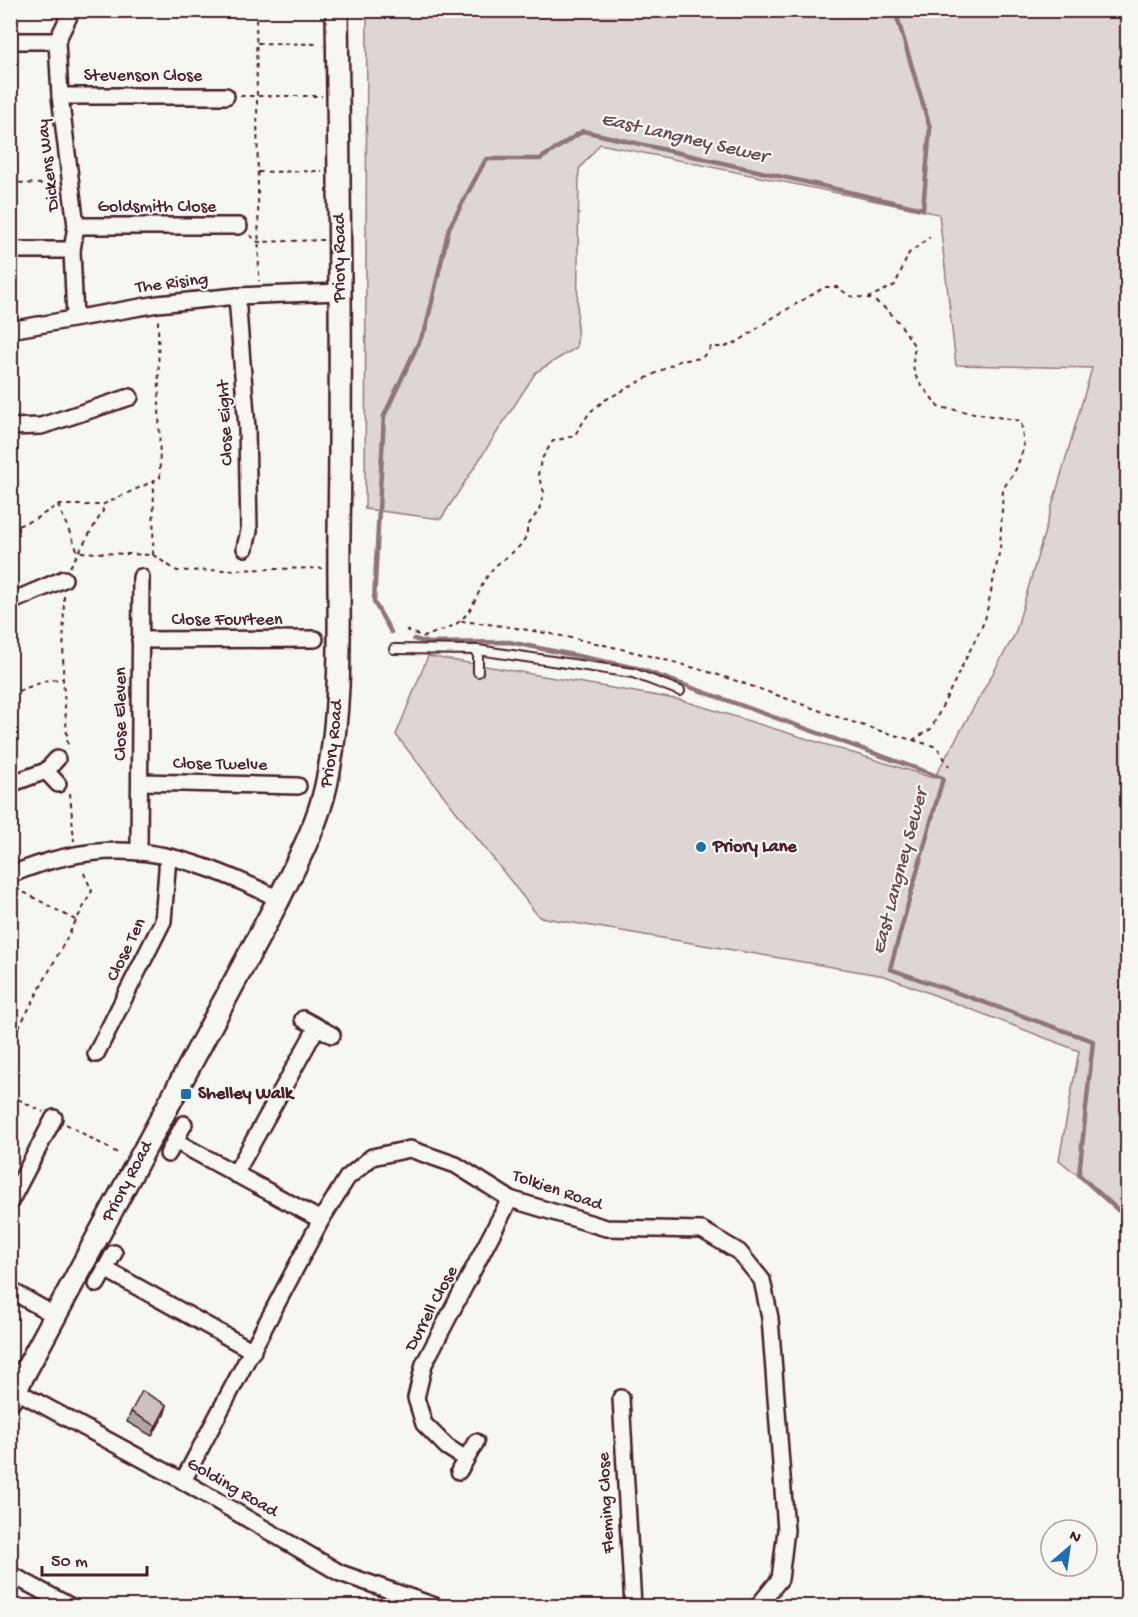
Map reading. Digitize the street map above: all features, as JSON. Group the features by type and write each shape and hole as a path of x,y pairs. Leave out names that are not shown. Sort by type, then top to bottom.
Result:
{"street":[{"name":"Dickens Way","path":"72,10 57,41 60,96 76,226 72,250 75,318"},
{"name":"Priory Road","path":"13,1395 279,899 313,828 328,776 339,650 340,96 338,10"},
{"path":"10,41 57,41"},
{"name":"Stevenson Close","path":"60,96 226,96"},
{"name":"Goldsmith Close","path":"76,226 239,226"},
{"path":"10,250 72,250"},
{"name":"The Rising","path":"10,330 158,304 237,296 340,292"},
{"name":"Close Eight","path":"237,296 247,428 249,531 245,548"},
{"path":"10,427 41,426 130,397"},
{"name":"Close Eleven","path":"139,850 141,577"},
{"path":"10,602 64,579"},
{"name":"Close Fourteen","path":"140,640 315,639"},
{"path":"10,784 46,771 62,754"},
{"path":"46,771 64,784"},
{"name":"Close Twelve","path":"141,782 298,786"},
{"path":"10,875 75,855 113,850 139,850 224,872 279,899"},
{"name":"Close Ten","path":"96,1054 163,921 168,857"},
{"path":"303,1019 332,1035"},
{"path":"235,1174 317,1027"},
{"path":"10,1202 54,1118"},
{"path":"184,1124 171,1148 235,1174 321,1220"},
{"name":"Tolkien Road","path":"183,1481 321,1220 347,1178 372,1157 410,1149 456,1165 510,1199 606,1228 702,1230 739,1252 762,1280 770,1318 786,1530 780,1580 758,1606"},
{"name":"Durrell Close","path":"476,1442 463,1465 424,1424 416,1398 424,1364 510,1199"},
{"path":"97,1284 114,1254"},
{"path":"105,1269 253,1351"},
{"path":"10,1290 56,1317"},
{"name":"Golding Road","path":"13,1395 183,1481 340,1573 435,1606"},
{"name":"Fleming Close","path":"621,1398 633,1606"},
{"path":"10,1574 70,1606"}],"lane":[{"path":"394,649 478,650 633,674 680,691"},
{"path":"478,650 478,672"}],"path":[{"path":"255,10 260,296"},
{"path":"257,43 338,45"},
{"path":"226,96 340,96"},
{"path":"258,172 340,170"},
{"path":"10,182 71,186"},
{"path":"239,226 258,242 340,239"},
{"path":"868,298 895,285 909,253 930,237"},
{"path":"461,621 489,573 504,557 517,550 528,535 527,527 539,510 544,492 538,475 541,460 553,441 574,436 590,412 605,400 679,361 702,358 711,347 725,347 739,341 825,287 837,287 850,296 868,298 878,302 885,311 897,317 915,347 911,365 918,384 930,394 938,407 1021,421 1024,447 1016,469 1003,489 1000,549 986,620 931,729 913,740"},
{"path":"10,529 35,519 58,505 102,505 160,478 158,304"},
{"path":"153,555 154,480"},
{"path":"58,505 78,552"},
{"path":"62,754 64,579 103,511 102,505"},
{"path":"78,552 153,555 177,571 339,568"},
{"path":"406,630 424,637 461,621 524,627 702,670 864,728 937,747 949,766"},
{"path":"10,694 48,680 63,679"},
{"path":"10,1044 92,891 75,855 64,784"},
{"path":"10,885 77,921"},
{"path":"10,1095 136,1164"}],"shaded area":[{"path":"367,11 1127,11 1127,1212 1123,1212 1059,1160 1079,1051 885,976 539,917 396,735 428,656 681,700 934,778 1015,634 1092,368 956,365 939,214 600,144 579,169 577,347 536,372 441,519 365,509"}],"building":[{"path":"142,1391 167,1405 156,1426 131,1412"}],"waterway":[{"name":"East Langney Sewer","path":"391,632 374,602 384,416 426,327 449,228 486,159 540,159 583,131 923,209 930,128 895,10"},
{"name":"East Langney Sewer","path":"414,639 428,643 509,642 637,668 943,778 890,969 1093,1041 1079,1175 1119,1211 1128,1213"}],"place":[{"name":"Priory Lane","path":"701,847"},
{"name":"Shelley Walk","path":"186,1094"}]}
